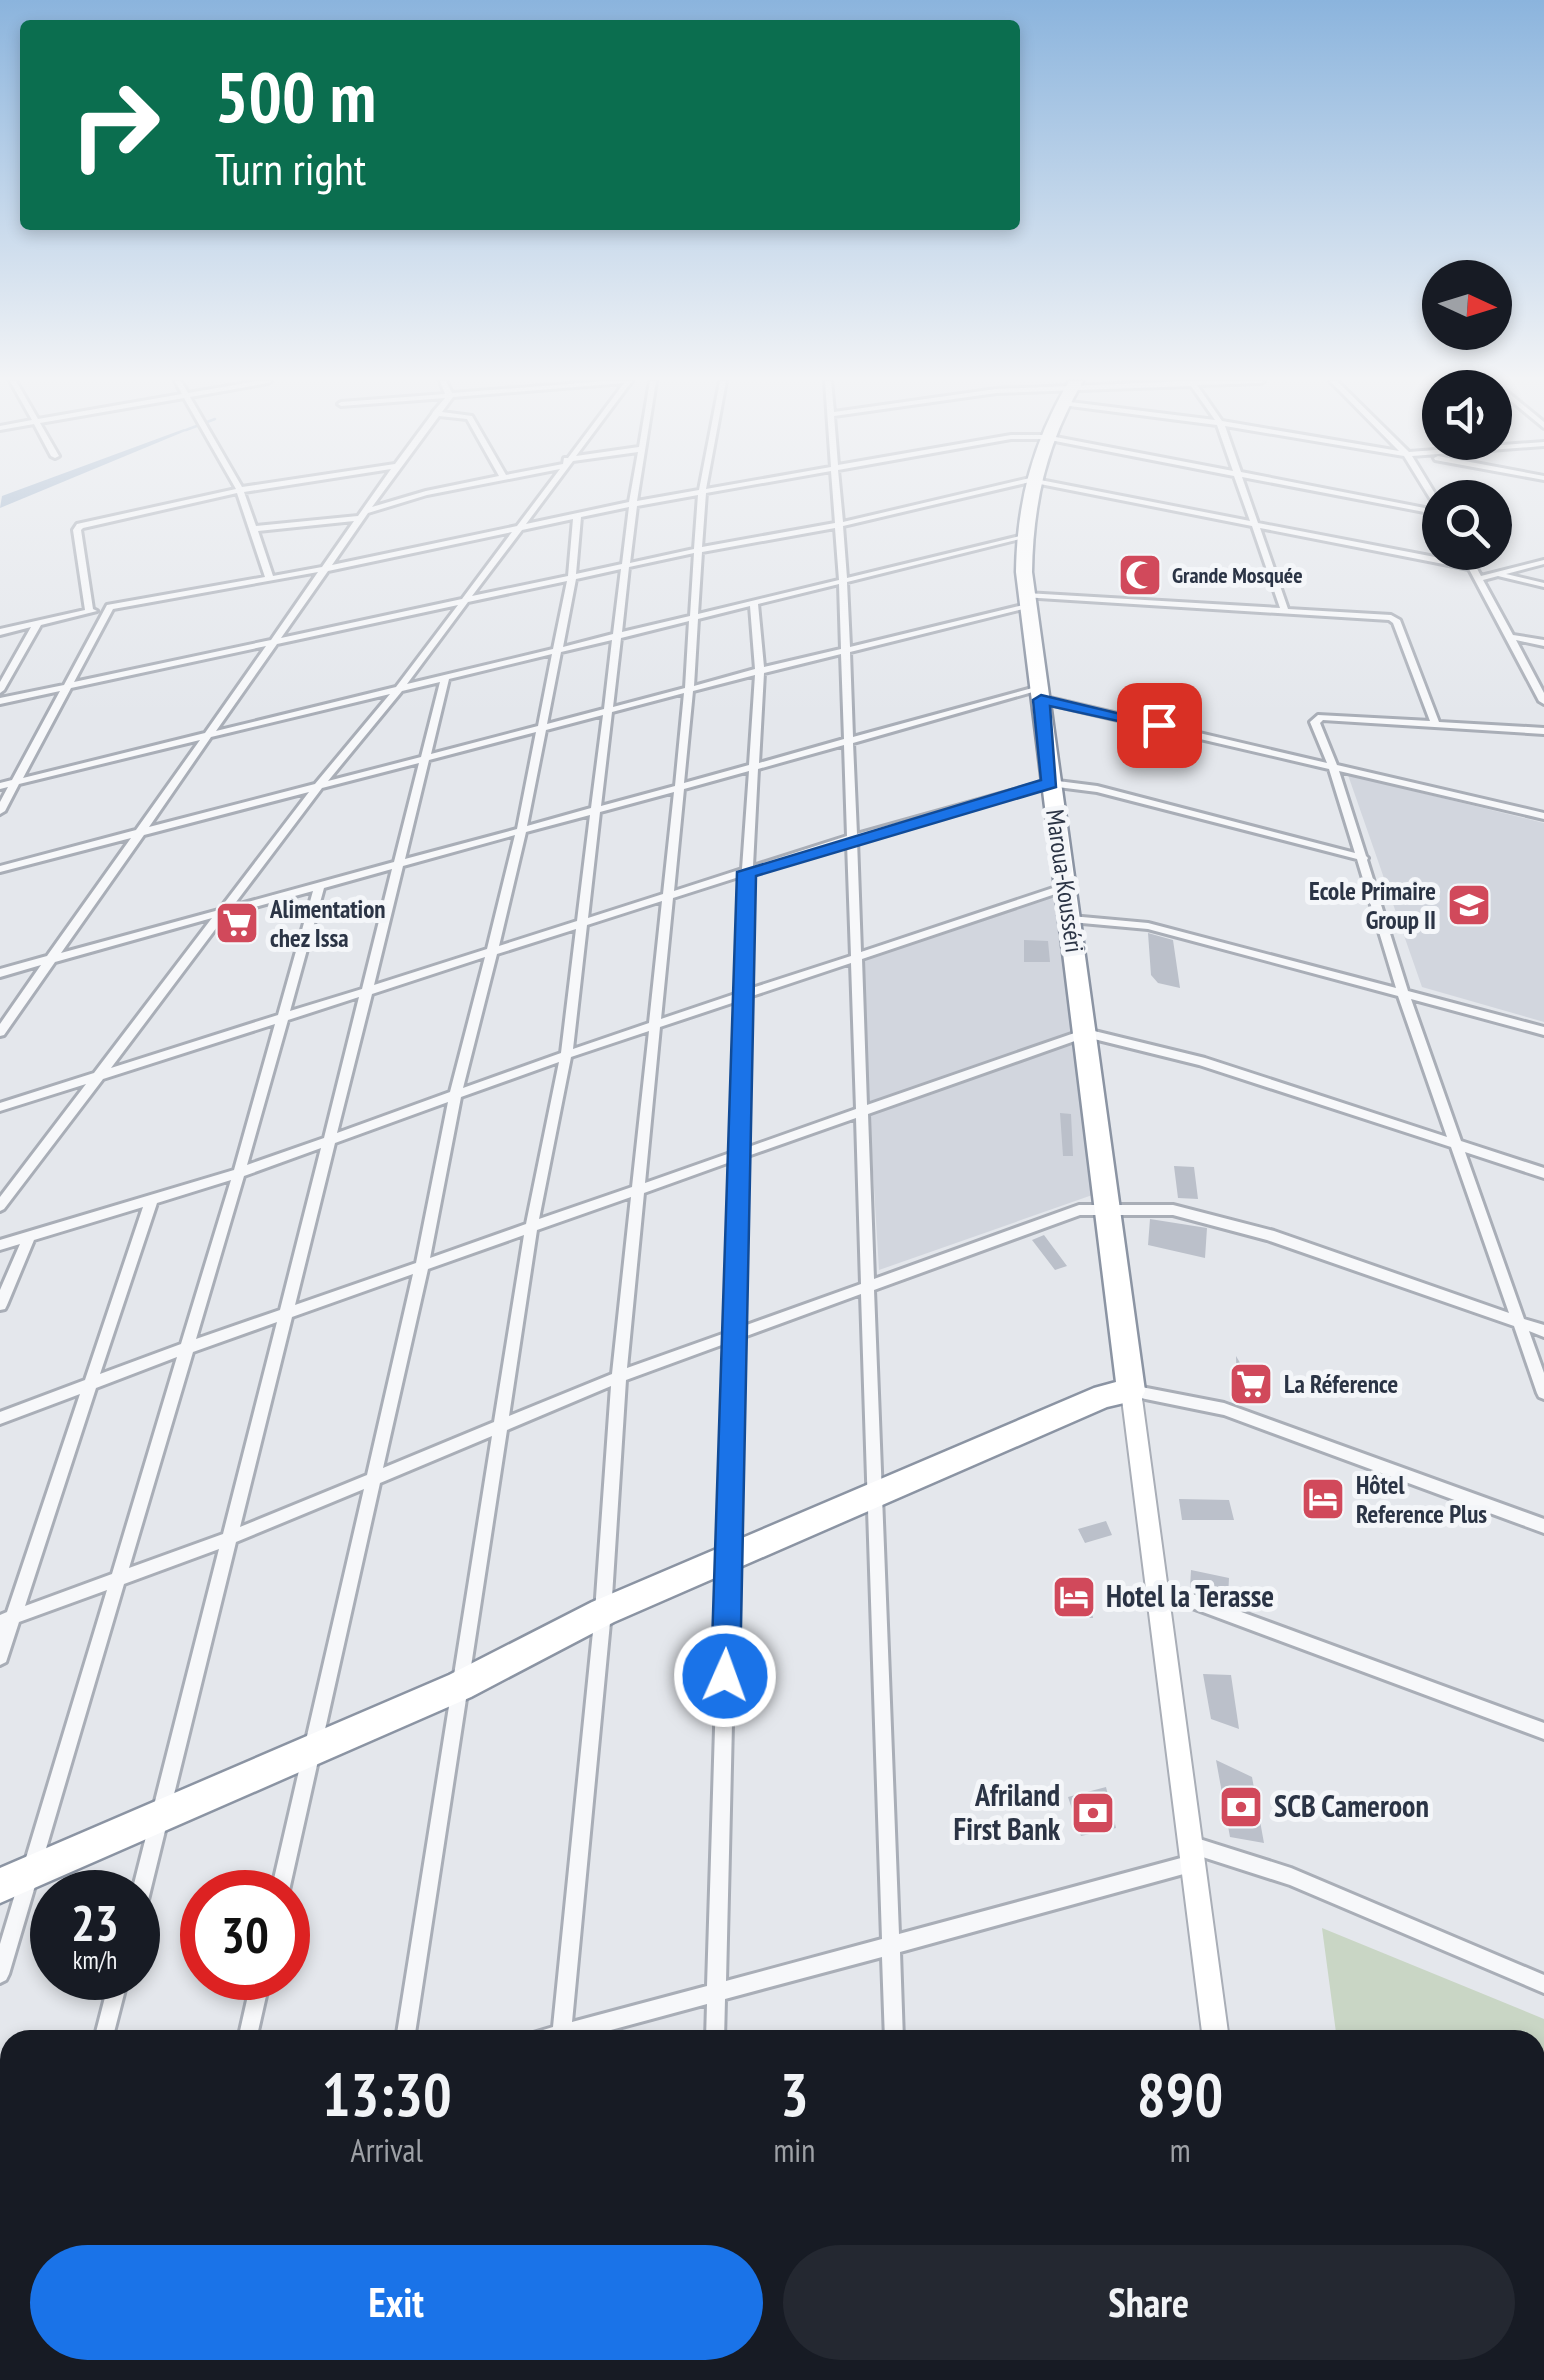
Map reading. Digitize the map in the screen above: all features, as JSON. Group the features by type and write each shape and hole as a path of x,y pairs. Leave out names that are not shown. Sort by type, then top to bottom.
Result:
{"highway":[{"name":"Maroua-Kousséri","path":"1029,492 1024,537 1026,601 1131,1392"},
{"path":"35,1870 460,1686 603,1612 1104,1396 1131,1392"},
{"path":"0,1886 30,1872"}],"street":[{"path":"90,612 77,530 80,526 231,492"},
{"path":"241,492 270,579"},
{"path":"0,1032 379,492"},
{"path":"254,529 364,514 444,492"},
{"path":"0,1206 315,790 399,689 544,492"},
{"path":"407,2030 532,1230 566,1055 635,492"},
{"path":"0,632 702,492"},
{"path":"562,2030 603,1612 619,1377 696,617 702,492"},
{"path":"837,492 846,650 894,2030"},
{"path":"0,702 979,492"},
{"path":"1091,492 1422,557"},
{"path":"1244,492 1284,609"},
{"path":"1337,492 1422,508"},
{"path":"285,1870 421,1269 455,1097 521,829 572,578 578,516"},
{"path":"0,786 1024,537"},
{"path":"1479,579 1544,562"},
{"path":"1474,570 1544,701"},
{"path":"1497,575 1544,585"},
{"path":"0,869 315,790 1026,601 1284,609 1395,620 1435,723"},
{"path":"715,2030 742,1156 746,872 760,671 754,602"},
{"path":"0,811 110,608"},
{"path":"0,690 37,624"},
{"path":"1512,636 1544,643"},
{"path":"146,1870 445,678"},
{"path":"0,973 849,739 1040,694 1544,816"},
{"path":"1544,732 1316,718 1402,991 1544,1393"},
{"path":"0,1107 367,995 852,838 1050,783 1097,789 1362,858"},
{"path":"31,1870 239,1173 278,1022 320,885"},
{"path":"0,1245 239,1173 566,1055 856,961 1066,887"},
{"path":"1070,919 1148,926 1544,1030"},
{"path":"0,1418 184,1349 639,1194 862,1110 1086,1033 1201,1061 1544,1173"},
{"path":"0,1657 7,1620 152,1198"},
{"path":"7,1620 374,1481 502,1423 619,1377 1079,1210 1108,1206 1173,1210 1268,1234 1544,1331"},
{"path":"0,1305 30,1236"},
{"path":"1215,2030 1131,1392 1224,1409 1544,1526"},
{"path":"1157,1588 1544,1731"},
{"path":"586,2030 891,1946 1191,1854 1291,1877 1544,1984"},
{"path":"0,1974 30,1872"},
{"path":"106,2030 113,2000"},
{"path":"249,2030 256,2000"}],"shaded area":[{"name":"Ecole Primaire Group II","path":"1348,775 1544,823 1544,1022 1422,987"},
{"path":"1062,890 1098,1193 879,1270 860,957"}],"green space":[{"path":"1322,1928 1544,2019 1544,2030 1336,2030"}],"water":[{"path":"13,492 38,492 0,508 2,496"}],"building":[{"path":"1148,933 1173,940 1180,988 1158,983 1151,975"},
{"path":"1024,940 1048,941 1050,962 1024,962"},
{"path":"1060,1113 1071,1114 1073,1156 1063,1156"},
{"path":"1174,1166 1194,1167 1198,1199 1178,1198"},
{"path":"1150,1219 1207,1228 1205,1258 1148,1245"},
{"path":"1044,1235 1067,1266 1055,1270 1032,1240"},
{"name":"La Réference","path":"1236,1356 1246,1373 1264,1372 1265,1394 1237,1390"},
{"path":"1179,1499 1229,1500 1234,1520 1182,1520"},
{"path":"1106,1521 1112,1535 1085,1543 1078,1529"},
{"path":"1191,1570 1229,1578 1228,1597 1190,1588"},
{"name":"Hotel la Terasse","path":"1057,1577 1087,1578 1093,1618 1061,1617"},
{"path":"1203,1674 1231,1675 1239,1729 1211,1719"},
{"name":"SCB Cameroon","path":"1216,1760 1252,1777 1264,1843 1230,1837"},
{"name":"Afriland First Bank","path":"1106,1787 1116,1828 1081,1836 1068,1797"}],"place":[{"name":"Grande Mosquée","path":"1140,575"},
{"name":"Ecole Primaire Group II","path":"1469,905"},
{"name":"Alimentation chez Issa","path":"237,923"},
{"name":"La Réference","path":"1251,1384"},
{"name":"Hôtel Reference Plus","path":"1323,1499"},
{"name":"Hotel la Terasse","path":"1074,1597"},
{"name":"SCB Cameroon","path":"1241,1807"},
{"name":"Afriland First Bank","path":"1093,1813"}],"route":[{"path":"725,1676 742,1156 746,872 1050,783 1041,700 1159,725"}]}
